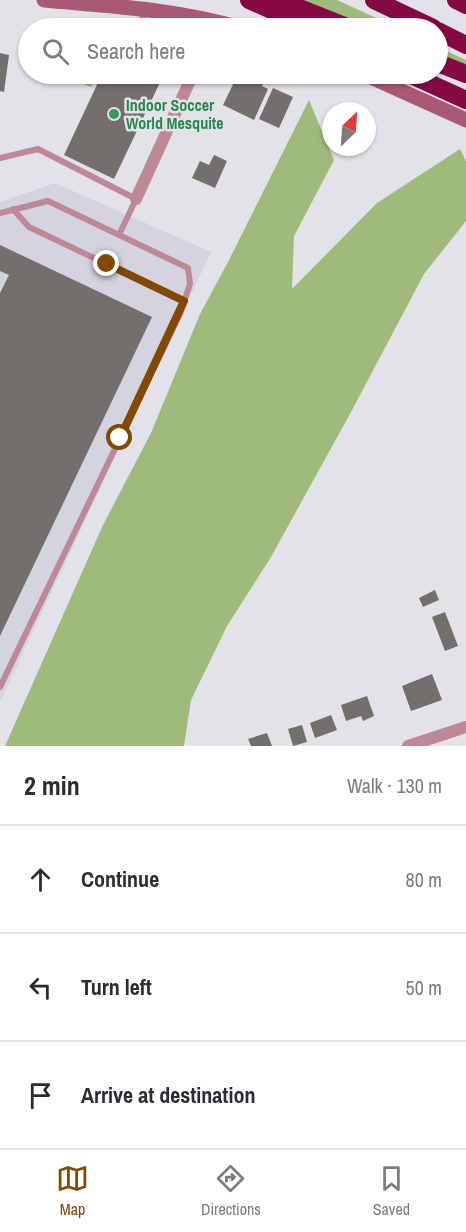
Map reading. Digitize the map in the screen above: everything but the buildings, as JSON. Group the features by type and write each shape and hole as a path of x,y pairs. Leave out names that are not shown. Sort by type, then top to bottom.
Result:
{"highway":[{"path":"249,0 290,18"},
{"path":"279,0 325,18"},
{"path":"374,0 412,18"},
{"path":"456,0 466,5"},
{"path":"448,36 466,45"},
{"path":"448,67 466,74"},
{"path":"431,84 466,100"}],"main road":[{"path":"44,0 143,9 193,15 200,18"},
{"path":"386,84 466,120"}],"street":[{"path":"136,199 188,84"},
{"path":"408,746 466,727"}],"lane":[{"path":"143,9 143,18"},
{"path":"0,158 38,149 136,199 119,235"},
{"path":"0,213 48,201 188,268 190,284 184,301 0,687"},
{"path":"13,209 29,227 184,301"}],"shaded area":[{"path":"55,183 211,252 0,702 0,202"}],"green space":[{"path":"298,0 337,0 376,18 344,18"},
{"path":"448,52 466,60 466,67 448,59"},
{"path":"309,100 322,131 322,156 332,156 334,160 294,236 292,289 377,203 460,149 466,161 466,221 424,274 271,557 227,626 191,700 184,746 5,746 103,525 151,433 200,314"}],"place":[{"name":"Indoor Soccer World Mesquite","path":"114,114"}],"route":[{"path":"107,264 184,301 180,314 120,438"}]}
